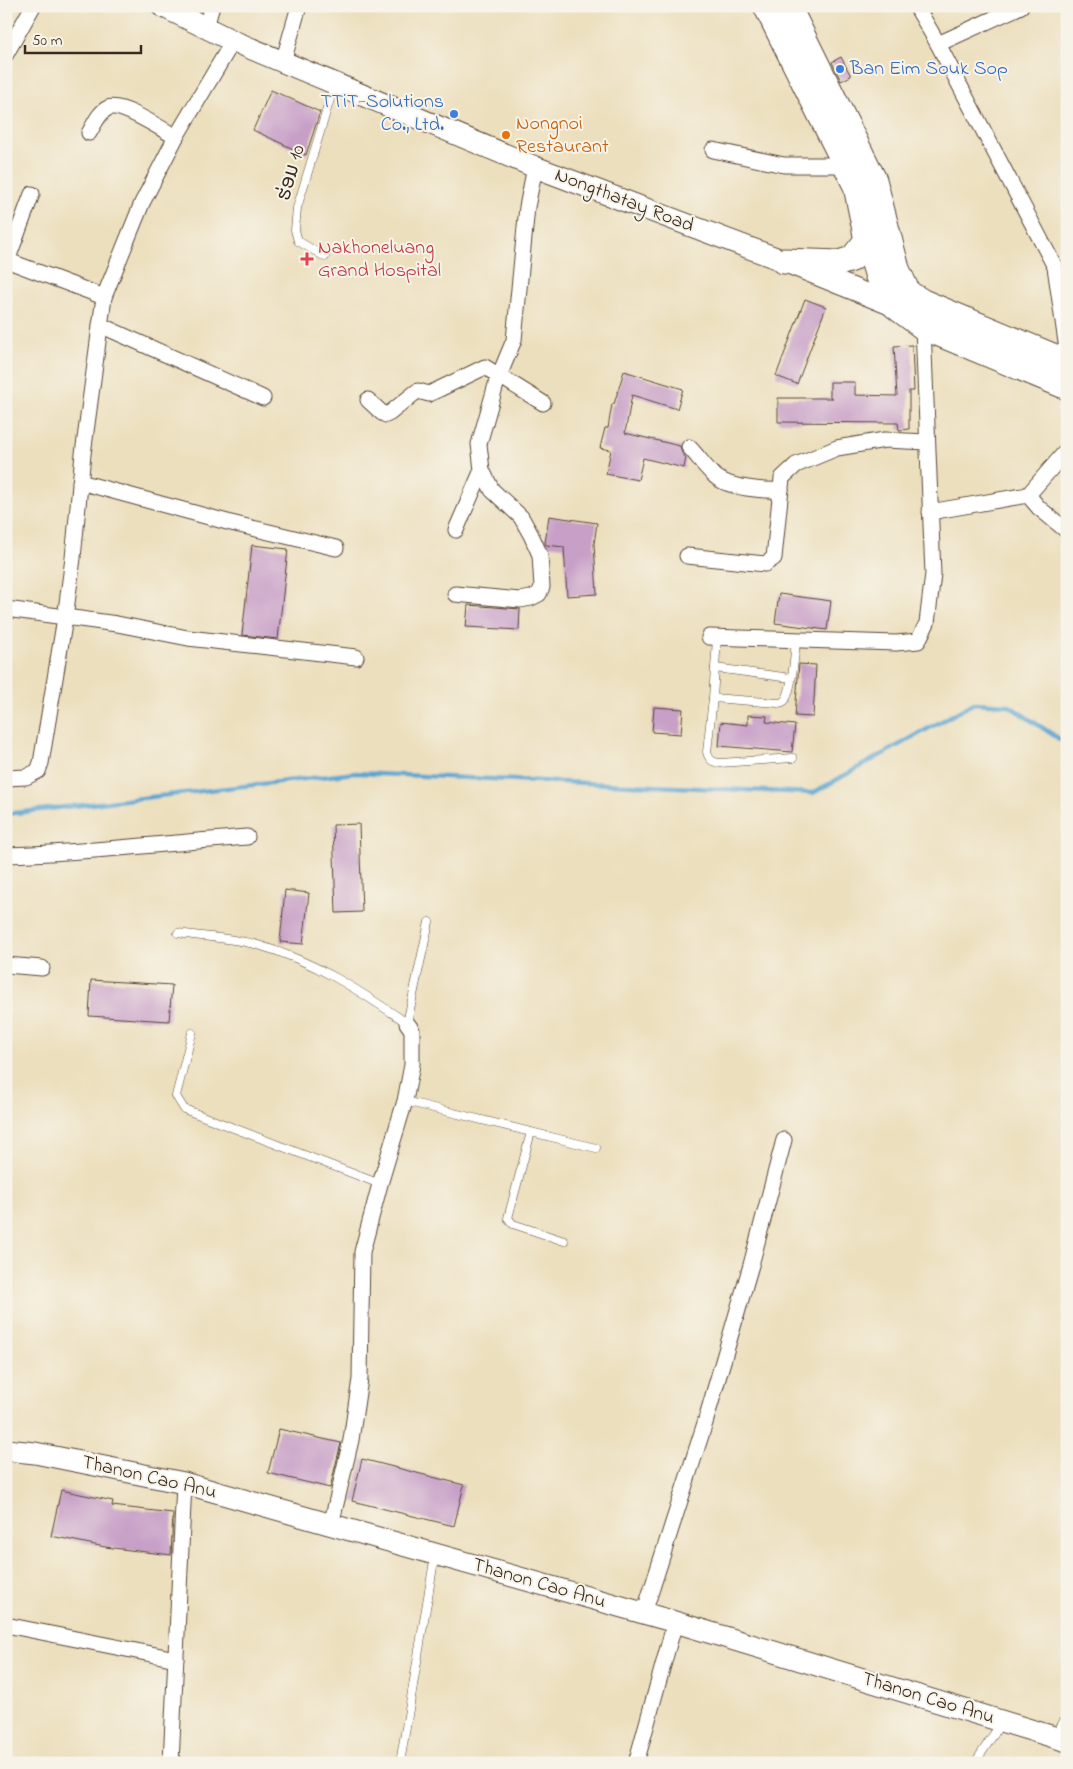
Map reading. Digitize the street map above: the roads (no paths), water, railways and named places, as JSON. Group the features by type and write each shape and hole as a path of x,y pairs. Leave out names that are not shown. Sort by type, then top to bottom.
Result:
{"main road":[{"path":"766,6 856,186 867,240 888,273 901,300 923,327 1067,387"},
{"path":"788,6 874,180 888,273"},
{"path":"784,261 838,263 852,259 867,240"},
{"path":"901,300 924,302 1067,362"}],"street":[{"path":"6,54 33,6"},
{"name":"Nongthatay Road","path":"162,6 233,42 535,167 784,261"},
{"path":"206,27 212,6"},
{"path":"282,62 299,6"},
{"path":"916,6 1061,265 1067,349"},
{"path":"938,44 1021,6"},
{"path":"6,778 26,777 38,771 41,763 64,618 104,298 142,203 176,137 233,42"},
{"path":"89,133 101,114 108,107 117,107 176,137"},
{"path":"713,150 784,165 845,165"},
{"path":"455,594 520,600 531,598 538,594 542,587 540,555 521,517 492,490 482,470 480,444 500,375 514,340 527,206 535,167"},
{"path":"32,194 7,261 104,298"},
{"path":"784,261 841,276 888,273"},
{"path":"784,261 901,300"},
{"path":"100,324 263,398"},
{"path":"713,637 896,643 918,641 928,623 932,574 923,327"},
{"path":"368,400 386,415 418,391 429,394 487,367 543,403"},
{"path":"687,556 765,564 774,558 782,478 796,466 837,448 885,440 928,442"},
{"path":"689,447 716,478 762,491 781,490"},
{"path":"930,512 1028,495 1067,450"},
{"path":"456,530 482,470"},
{"path":"80,482 231,523 336,548"},
{"path":"1028,495 1039,508 1067,531"},
{"path":"6,609 117,624 188,638 356,657"},
{"path":"6,855 67,854 155,844 247,837"},
{"path":"6,964 42,968"},
{"path":"331,1525 351,1440 360,1379 362,1252 405,1101 412,1065 414,1041 412,1030 407,1022"},
{"path":"644,1613 707,1414 751,1265 784,1140"},
{"name":"Thanon Cao Anu","path":"6,1450 35,1453 184,1483 675,1622 1060,1739"},
{"path":"171,1763 184,1483"},
{"path":"636,1763 675,1622"},
{"path":"6,1625 176,1659"}],"lane":[{"name":"ຮ່ອມ 10","path":"325,257 298,241 295,230 297,208 335,84"},
{"path":"713,637 715,668 707,752 709,758 713,762 720,763 793,758"},
{"path":"713,698 782,702 787,697 796,640"},
{"path":"715,668 791,678"},
{"path":"178,933 256,944 303,960 350,985 407,1022 429,922"},
{"path":"192,1032 176,1096 184,1109 380,1184"},
{"path":"405,1101 596,1148"},
{"path":"530,1132 508,1218 513,1224 564,1241"},
{"path":"400,1763 435,1554"},
{"path":"1060,1739 1067,1716"},
{"path":"975,1763 1002,1722"}],"waterway":[{"path":"6,814 355,773 813,793 974,703 1008,705 1067,744"}],"place":[{"name":"Ban Eim Souk Sop","path":"840,69"},
{"name":"TTiT-Solutions Co., Ltd.","path":"454,114"},
{"name":"Nongnoi Restaurant","path":"506,135"},
{"name":"Nakhoneluang Grand Hospital","path":"307,259"}]}
